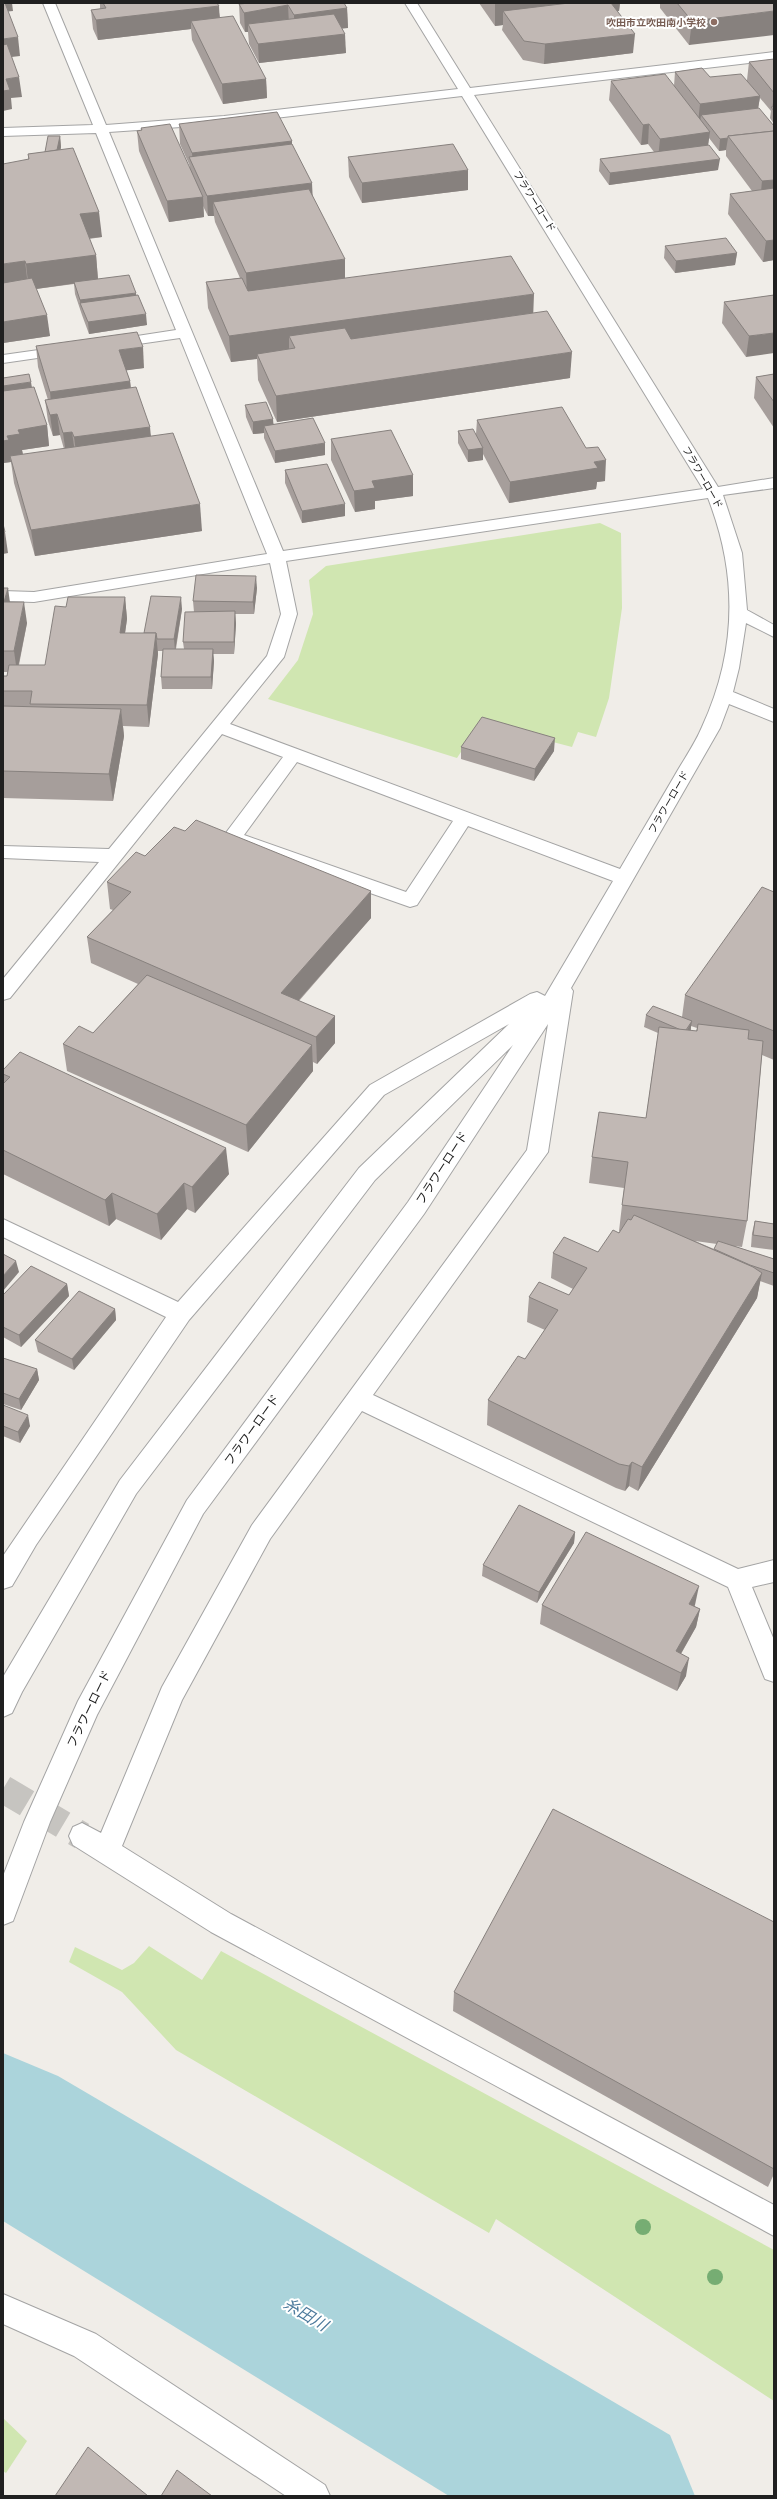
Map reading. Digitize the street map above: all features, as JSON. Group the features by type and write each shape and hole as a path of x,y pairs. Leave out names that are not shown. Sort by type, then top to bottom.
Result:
{"street":[{"path":"3,993 275,656 289,614 277,557 99,129 49,3"},
{"name":"フラワーロード","path":"3,1912 37,1822 87,1709 195,1508 416,1208 564,984 711,728 724,695 734,657 740,613 737,559 726,520 714,493 412,3"},
{"path":"3,132 99,129 224,120 774,56"},
{"path":"97,346 184,333"},
{"path":"3,359 82,348"},
{"path":"3,596 34,597 277,557 774,483"},
{"path":"740,613 774,632"},
{"path":"724,695 774,716"},
{"path":"220,726 625,878"},
{"path":"294,754 232,838 410,900 464,818"},
{"path":"3,852 115,856"},
{"path":"3,1578 27,1538 181,1314 377,1090 564,984"},
{"path":"107,1851 178,1681 261,1532 536,1152 564,984"},
{"name":"フラワーロード","path":"3,1705 12,1685 128,1487 367,1174 564,984"},
{"path":"3,1227 181,1314"},
{"path":"357,1398 737,1580 774,1572"},
{"path":"737,1580 774,1671"},
{"path":"82,1836 221,1923 774,2221"},
{"path":"3,2309 85,2345 314,2496"}],"green space":[{"path":"600,523 621,533 622,608 609,698 596,737 578,732 572,747 480,723 457,758 268,699 298,660 313,614 309,580 326,566"},
{"path":"149,1946 202,1980 221,1951 774,2250 774,2401 496,2219 489,2233 176,2050 122,1992 69,1962 75,1947 122,1970 134,1963"},
{"path":"3,2418 27,2441 6,2473 3,2471"}],"building":[{"path":"3,3 5,3 18,37 3,39"},
{"path":"103,3 217,3 219,6 96,20 91,10 106,8"},
{"path":"344,3 347,8 294,15 288,5 244,13 239,4"},
{"path":"569,3 611,3 635,34 545,44 524,41 503,11"},
{"path":"677,3 774,3 774,11 692,21"},
{"path":"334,14 345,34 258,44 248,24"},
{"path":"233,16 266,79 222,84 191,21"},
{"path":"7,44 19,77 6,79 10,90 3,91 3,45"},
{"path":"774,59 774,93 749,62"},
{"path":"702,68 710,77 741,74 760,96 700,104 675,72"},
{"path":"665,74 710,132 660,139 649,124 643,125 611,81"},
{"path":"759,108 774,126 774,131 728,136 728,138 720,139 701,115"},
{"path":"277,112 292,141 192,153 179,124"},
{"path":"170,124 203,197 167,201 137,131 142,130 141,128"},
{"path":"774,131 774,180 762,181 728,136"},
{"path":"48,136 60,136 57,150 45,152"},
{"path":"292,144 312,183 207,196 189,157"},
{"path":"453,144 468,170 362,183 348,157"},
{"path":"709,145 720,159 610,173 600,159"},
{"path":"73,148 99,212 80,214 96,255 26,264 25,261 3,264 3,164 29,159 28,154"},
{"path":"774,188 774,240 766,241 730,194"},
{"path":"309,189 345,259 246,273 213,202"},
{"path":"726,238 737,253 676,261 665,246"},
{"path":"511,256 534,294 229,336 206,282 242,278 248,291"},
{"path":"129,275 136,293 80,300 74,282"},
{"path":"32,278 47,315 3,322 3,283"},
{"path":"138,295 146,314 88,322 80,303"},
{"path":"774,295 774,333 749,336 724,302"},
{"path":"547,311 572,352 276,396 257,354 295,348 289,336 345,328 351,339"},
{"path":"137,332 143,347 119,350 130,381 50,392 36,346"},
{"path":"29,374 31,382 3,386 3,378"},
{"path":"774,374 774,402 756,377"},
{"path":"34,387 47,425 18,430 20,434 7,436 9,440 3,441 3,391"},
{"path":"136,387 150,427 74,437 72,432 63,433 57,414 50,415 45,400"},
{"path":"266,402 273,419 253,422 245,405"},
{"path":"562,407 586,448 598,447 606,460 594,462 598,468 510,482 477,420"},
{"path":"313,418 325,443 275,451 264,426"},
{"path":"473,429 483,448 468,450 458,431"},
{"path":"391,430 413,475 372,481 375,488 354,491 331,439"},
{"path":"173,433 200,504 31,530 10,456"},
{"path":"327,464 345,504 302,511 285,470"},
{"path":"196,575 256,576 253,602 193,601"},
{"path":"3,588 8,588 4,602 24,602 14,651 3,651"},
{"path":"151,596 181,597 174,639 157,639 156,633 144,633"},
{"path":"68,597 125,597 120,633 156,633 147,705 30,704 32,691 3,691 3,676 7,676 9,665 45,665 55,606 66,607"},
{"path":"235,611 234,642 183,642 185,612"},
{"path":"163,649 213,649 211,677 161,677"},
{"path":"3,706 121,709 109,774 3,771"},
{"path":"482,717 555,738 535,769 461,747"},
{"path":"196,820 371,891 281,993 335,1016 316,1037 87,937 131,892 107,882 136,852 145,856 174,827 185,831"},
{"path":"762,887 774,892 774,1031 685,995"},
{"path":"147,975 312,1045 246,1125 63,1044 79,1026 93,1033"},
{"path":"653,1006 692,1021 686,1030 681,1030 646,1015"},
{"path":"698,1024 749,1030 748,1039 763,1041 747,1221 622,1205 628,1162 592,1157 599,1112 646,1118 659,1027 697,1031"},
{"path":"20,1052 226,1148 192,1187 184,1183 157,1214 112,1193 105,1200 3,1150 3,1084 10,1077 3,1074 3,1070"},
{"path":"634,1215 753,1267 762,1273 642,1467 632,1462 629,1466 619,1464 488,1400 518,1356 525,1359 558,1310 529,1297 539,1282 569,1295 587,1268 553,1253 564,1237 598,1252 613,1230 619,1233 628,1219 631,1220"},
{"path":"755,1221 774,1224 774,1238 753,1235"},
{"path":"718,1241 774,1259 774,1273 750,1265 714,1249"},
{"path":"3,1254 16,1261 3,1276"},
{"path":"31,1266 67,1284 19,1335 3,1327 3,1295"},
{"path":"79,1291 115,1309 72,1359 35,1340"},
{"path":"3,1358 37,1369 19,1399 3,1393"},
{"path":"3,1405 28,1415 18,1432 3,1426"},
{"path":"519,1505 575,1532 539,1592 483,1565"},
{"path":"586,1532 699,1586 689,1604 700,1609 676,1651 689,1658 681,1673 542,1605"},
{"path":"553,1809 774,1922 774,2169 454,1992"},
{"path":"88,2447 148,2496 55,2496"},
{"path":"177,2470 212,2496 161,2496"}],"waterway":[{"name":"糸田川","path":"3,2131 609,2496"}],"tunnel":[{"path":"3,1789 82,1836"}],"place":[{"name":"吹田市立吹田南小学校","path":"714,22"}]}
